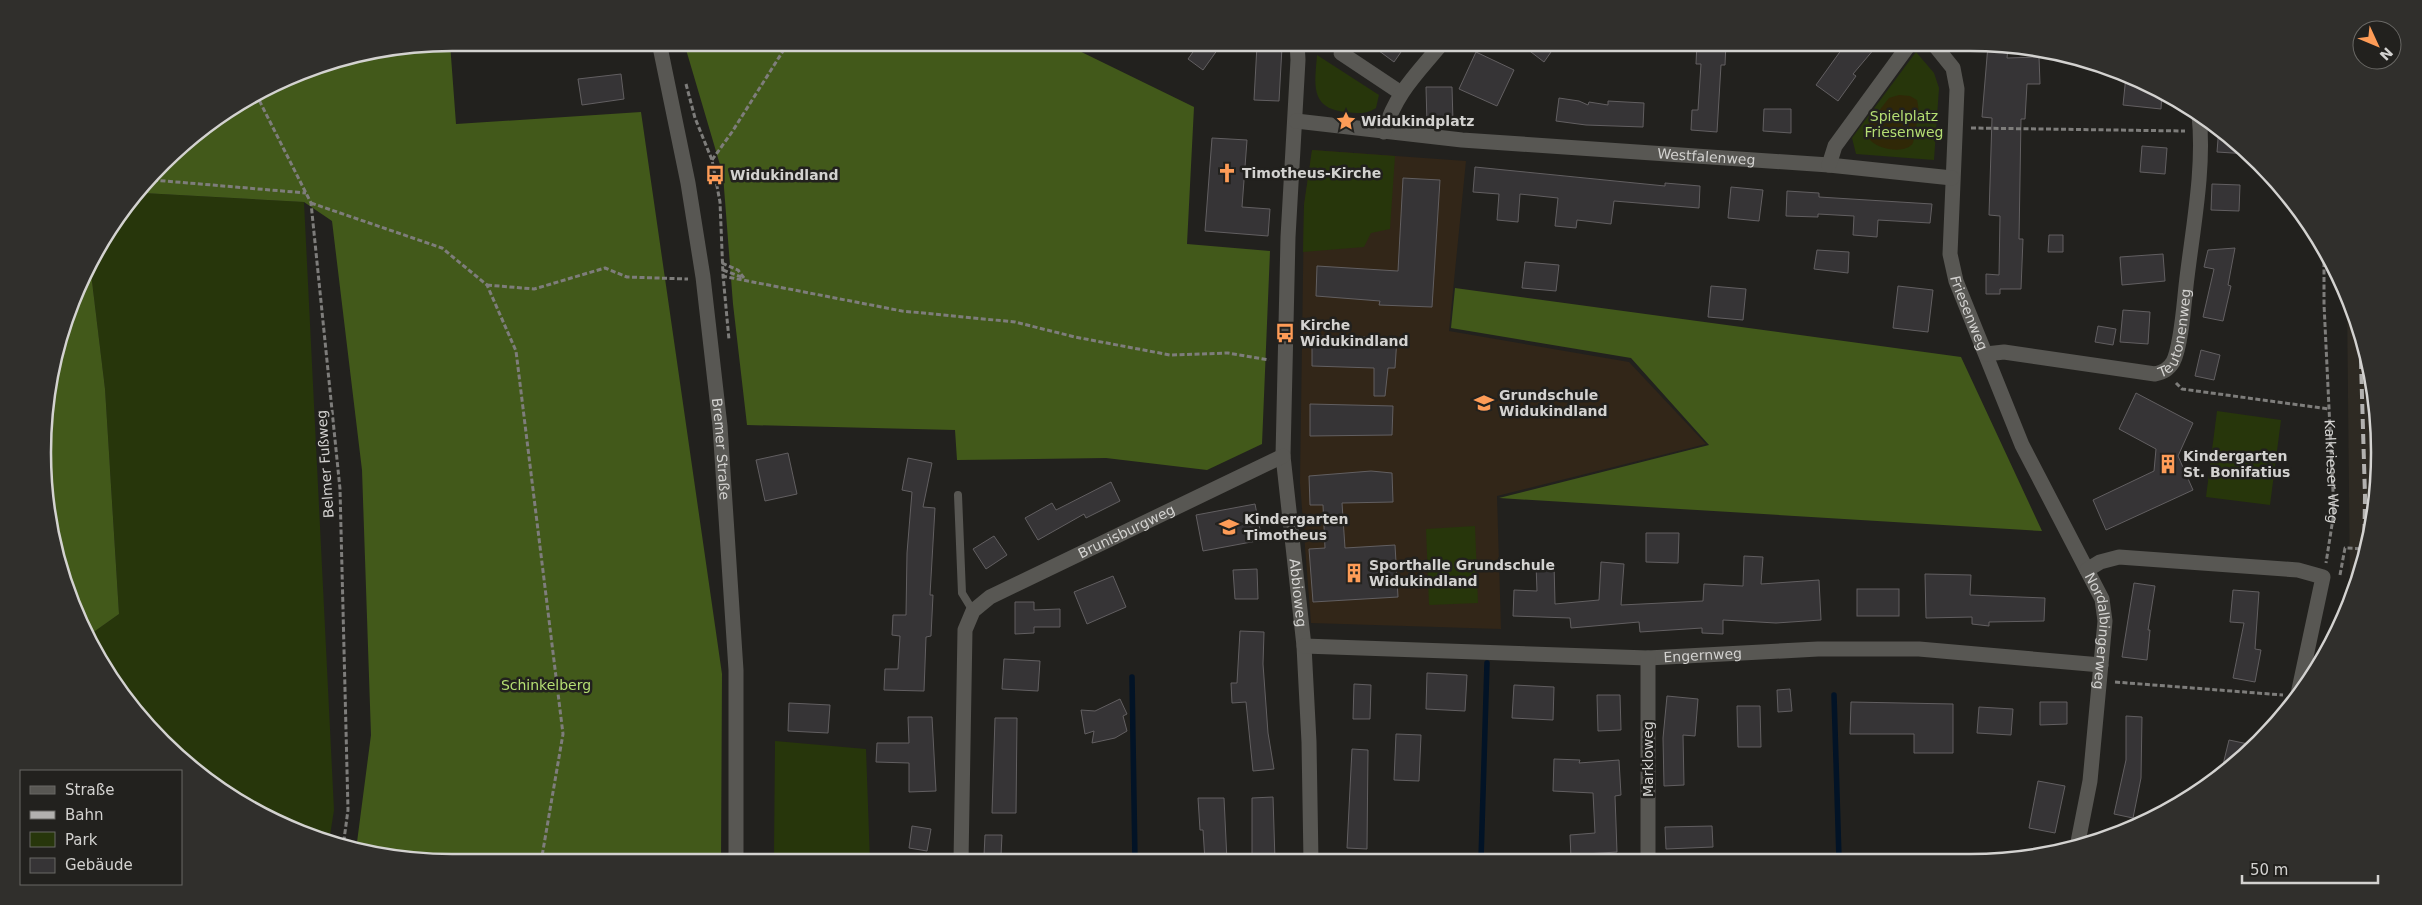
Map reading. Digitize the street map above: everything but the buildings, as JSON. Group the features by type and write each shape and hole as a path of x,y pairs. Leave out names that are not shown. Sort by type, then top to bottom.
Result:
{"street":[{"name":"Bremer Straße","path":"661,51 688,183 703,277 720,426 736,670 736,854"},
{"path":"1298,51 1296,121 1384,132 1391,108 1400,93 1435,51"},
{"path":"1829,165 1835,146 1904,51"},
{"name":"Friesenweg","path":"1939,51 1953,68 1957,89 1950,254 1956,281 2022,445 2087,570"},
{"path":"1341,54 1400,93"},
{"name":"Abbioweg","path":"1296,121 1288,237 1283,456 1304,646 1309,742 1311,854"},
{"name":"Teutonenweg","path":"1986,354 2004,352 2155,374 2166,371 2174,360 2183,316 2196,198 2200,125"},
{"name":"Westfalenweg","path":"1384,132 1462,140 1829,165 1952,178"},
{"name":"Brunisburgweg","path":"973,611 990,597 1283,456"},
{"name":"Nordalbingerweg","path":"2079,838 2090,781 2104,614 2102,599 2087,570 2100,562 2119,557 2298,570 2324,577"},
{"path":"2294,689 2324,577"},
{"path":"961,854 965,630 973,611"},
{"name":"Engernweg","path":"1304,646 1648,658 1818,649 1919,648 2100,673"},
{"name":"Markloweg","path":"1648,658 1648,854"}],"lane":[{"path":"958,495 962,593 973,611"}],"path":[{"path":"712,160 783,51"},
{"name":"Belmer Fußweg","path":"260,101 311,203 340,488 348,810 344,838"},
{"path":"1954,128 2201,132"},
{"path":"158,181 306,193"},
{"path":"311,203 441,247 487,285 516,351 563,734 543,854"},
{"path":"722,263 738,270 744,278"},
{"name":"Kalkrieser Weg","path":"2324,577 2334,512 2325,267"},
{"path":"487,285 534,288 605,268 627,277 682,279"},
{"path":"723,270 744,278 902,311 1015,322 1075,337 1170,355 1228,353 1284,363"},
{"path":"723,276 734,280 744,278"},
{"path":"2166,371 2182,389 2329,409"},
{"path":"2339,577 2345,548 2359,549"},
{"path":"2100,673 2290,695"}],"shaded area":[{"name":"Grundschule Widukindland","path":"1312,150 1466,161 1449,331 1629,362 1706,444 1497,496 1501,629 1311,623 1300,483 1304,205"},
{"path":"2347,319 2363,374 2370,426 2371,452 2370,479 2363,531 2350,578"}],"green space":[{"name":"Schinkelberg","path":"451,51 456,124 641,112 722,674 721,854 452,854 400,850 357,842 371,735 362,470 332,221 304,202 147,193 169,169 208,134 252,105 299,82 349,65 374,59 426,52"},
{"path":"686,51 1079,51 1194,107 1187,244 1270,251 1262,444 1207,470 1106,458 957,460 955,430 747,425 733,304 723,175"},
{"name":"Spielplatz Friesenweg","path":"1916,52 1934,73 1939,88 1934,160 1856,154 1852,138"},
{"path":"1317,55 1379,95 1376,108 1365,113 1358,113 1333,110 1325,105 1320,100 1315,84"},
{"path":"1312,150 1395,156 1390,229 1371,233 1364,247 1303,252 1304,205"},
{"path":"147,193 304,202 334,810 330,834 299,823 252,800 208,771 188,754 134,697 105,653 94,632 119,614 105,389 92,278 119,230"},
{"path":"92,278 105,389 119,614 94,632 82,606 65,556 59,531 52,479 52,426 59,374 73,324"},
{"path":"1455,288 1961,357 2042,531 1499,498 1709,445 1631,358 1451,328"},
{"path":"2217,411 2281,420 2270,505 2206,497"},
{"path":"1475,526 1478,603 1429,605 1426,529"},
{"path":"775,741 866,749 870,854 774,854"}],"sand":[{"path":"1899,95 1910,96 1917,100 1919,111 1913,143 1905,149 1899,150 1880,147 1871,141 1868,136 1867,126 1889,98"}],"waterway":[{"path":"1481,854 1487,663"},
{"path":"1132,677 1135,854"},
{"path":"1834,695 1839,854"}],"railway":[{"path":"2361,366 2365,520"}],"place":[{"name":"Widukindplatz","path":"1346,121"},
{"name":"Timotheus-Kirche","path":"1227,173"},
{"name":"Widukindland","path":"715,175"},
{"name":"Kirche Widukindland","path":"1285,333"},
{"name":"Grundschule Widukindland","path":"1484,403"},
{"name":"Kindergarten St. Bonifatius","path":"2168,464"},
{"name":"Kindergarten Timotheus","path":"1229,527"},
{"name":"Sporthalle Grundschule Widukindland","path":"1354,573"}]}
